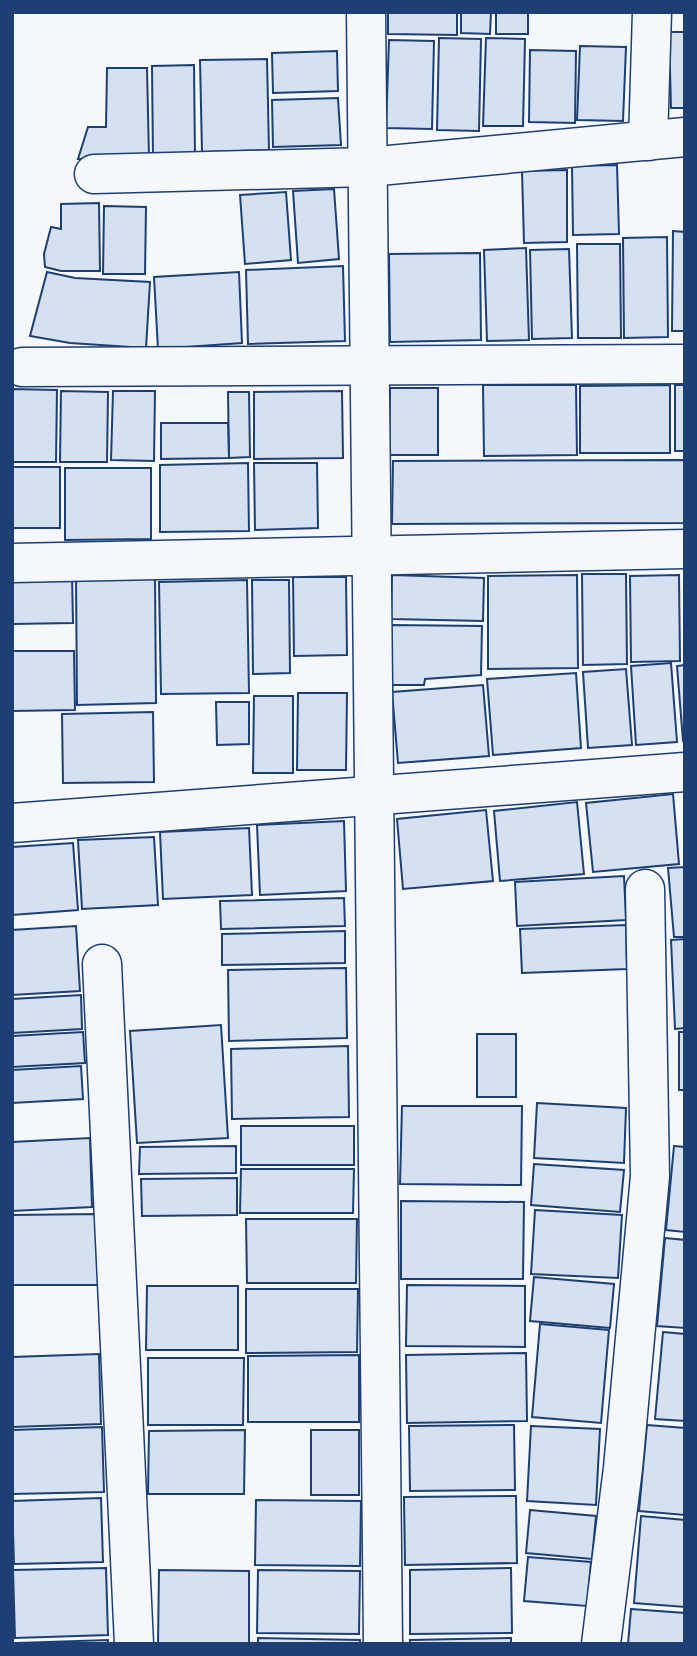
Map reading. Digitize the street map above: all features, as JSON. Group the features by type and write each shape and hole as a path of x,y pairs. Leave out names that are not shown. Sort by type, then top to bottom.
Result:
{"street":[{"path":"366,12 383,1644"},
{"path":"94,174 368,167 666,139 652,12"},
{"path":"22,367 685,364"},
{"path":"12,563 685,549"},
{"path":"12,823 685,772"},
{"path":"601,1644 623,1468 649,1177 645,889"},
{"path":"102,964 134,1644"}],"building":[{"path":"388,12 457,12 457,35 388,34"},
{"path":"461,12 491,12 490,34 461,33"},
{"path":"496,12 528,12 528,34 496,34"},
{"path":"669,32 685,32 685,108 671,108"},
{"path":"439,38 481,39 479,131 437,130"},
{"path":"486,38 525,39 523,126 483,126"},
{"path":"389,40 434,41 432,129 386,128"},
{"path":"580,46 626,47 623,121 577,120"},
{"path":"530,50 576,51 575,123 529,122"},
{"path":"337,51 338,91 273,93 272,53"},
{"path":"267,59 269,150 202,152 200,60"},
{"path":"194,65 195,157 153,158 152,66"},
{"path":"107,68 147,68 149,158 78,159 88,127 106,127"},
{"path":"338,98 341,145 273,147 272,100"},
{"path":"617,165 619,234 573,235 572,166"},
{"path":"567,170 567,242 524,243 522,171"},
{"path":"334,189 339,259 298,263 293,191"},
{"path":"286,192 291,260 245,264 240,195"},
{"path":"99,203 100,271 61,271 45,267 44,254 51,227 61,229 61,204"},
{"path":"104,206 146,207 145,274 103,274"},
{"path":"673,231 685,232 685,331 672,331"},
{"path":"667,237 668,337 624,338 623,238"},
{"path":"577,244 620,244 621,338 578,338"},
{"path":"526,248 529,340 487,341 484,250"},
{"path":"569,249 572,338 532,339 530,250"},
{"path":"480,253 481,340 390,342 389,254"},
{"path":"343,266 345,341 248,344 246,270"},
{"path":"47,272 75,278 150,282 146,348 70,343 30,336"},
{"path":"239,272 242,343 158,349 154,277"},
{"path":"483,385 576,385 577,455 484,456"},
{"path":"670,385 670,453 580,453 580,386"},
{"path":"675,385 685,385 685,451 675,451"},
{"path":"390,388 438,388 438,455 389,455"},
{"path":"12,389 57,390 56,462 12,462"},
{"path":"61,391 108,392 107,462 60,462"},
{"path":"113,391 155,391 154,461 111,460"},
{"path":"342,391 343,458 254,459 254,392"},
{"path":"228,392 249,392 250,457 229,458"},
{"path":"161,423 228,423 229,458 161,459"},
{"path":"685,460 685,523 392,524 393,461"},
{"path":"248,463 249,531 160,532 160,465"},
{"path":"254,463 317,463 318,528 255,530"},
{"path":"12,467 60,467 60,528 12,528"},
{"path":"65,468 151,468 151,539 65,540"},
{"path":"582,574 626,574 627,664 583,665"},
{"path":"72,575 73,623 12,624 12,576"},
{"path":"392,575 484,578 483,621 391,619"},
{"path":"577,575 578,668 488,669 488,576"},
{"path":"679,575 680,661 631,662 630,576"},
{"path":"155,576 156,703 77,705 76,577"},
{"path":"293,577 346,577 347,655 294,656"},
{"path":"247,580 249,693 161,694 159,582"},
{"path":"252,580 289,580 290,673 253,674"},
{"path":"391,625 482,626 481,675 425,679 424,685 390,685"},
{"path":"12,651 74,651 75,710 12,711"},
{"path":"671,663 677,742 636,745 631,666"},
{"path":"685,665 685,741 683,741 677,666"},
{"path":"626,669 632,745 588,748 583,672"},
{"path":"576,673 581,748 493,755 487,679"},
{"path":"483,685 489,756 398,763 392,692"},
{"path":"298,693 347,693 346,770 297,770"},
{"path":"254,696 293,696 293,773 253,773"},
{"path":"216,702 249,702 249,744 217,745"},
{"path":"153,712 154,782 63,783 62,714"},
{"path":"673,794 679,864 593,872 586,803"},
{"path":"577,802 584,874 500,881 494,811"},
{"path":"486,810 493,881 403,889 397,819"},
{"path":"344,821 346,891 260,895 257,825"},
{"path":"249,828 252,895 163,899 160,832"},
{"path":"154,837 158,905 82,909 78,840"},
{"path":"73,843 78,910 12,915 12,847"},
{"path":"685,867 685,937 674,937 668,868"},
{"path":"624,876 626,920 517,926 515,882"},
{"path":"344,898 345,926 221,929 220,901"},
{"path":"626,925 627,969 522,973 520,929"},
{"path":"76,926 80,991 12,995 12,930"},
{"path":"345,931 345,963 222,965 222,934"},
{"path":"685,939 685,1028 675,1029 671,940"},
{"path":"346,968 347,1038 229,1041 228,970"},
{"path":"81,995 82,1029 12,1033 12,999"},
{"path":"221,1025 228,1138 137,1143 130,1031"},
{"path":"83,1032 85,1063 12,1067 12,1036"},
{"path":"679,1032 685,1032 685,1090 679,1090"},
{"path":"477,1034 516,1034 516,1097 477,1097"},
{"path":"348,1046 349,1117 232,1119 231,1049"},
{"path":"81,1066 83,1099 12,1103 12,1070"},
{"path":"537,1103 626,1108 624,1163 534,1158"},
{"path":"402,1106 522,1106 521,1185 400,1184"},
{"path":"241,1126 354,1126 354,1165 241,1165"},
{"path":"90,1138 92,1207 12,1211 12,1142"},
{"path":"236,1146 236,1173 139,1174 140,1147"},
{"path":"674,1146 685,1147 685,1232 666,1230"},
{"path":"534,1164 624,1170 620,1212 531,1205"},
{"path":"241,1169 354,1169 353,1213 240,1213"},
{"path":"237,1178 237,1215 142,1216 141,1179"},
{"path":"401,1201 524,1202 523,1279 401,1279"},
{"path":"535,1210 622,1215 618,1278 531,1274"},
{"path":"98,1214 99,1285 12,1285 12,1215"},
{"path":"246,1219 357,1219 356,1283 247,1283"},
{"path":"665,1238 685,1240 685,1328 657,1326"},
{"path":"534,1277 614,1284 610,1328 530,1321"},
{"path":"407,1285 525,1286 525,1347 406,1346"},
{"path":"147,1286 238,1286 238,1350 146,1350"},
{"path":"246,1289 358,1289 357,1352 246,1353"},
{"path":"540,1324 609,1330 601,1423 532,1417"},
{"path":"663,1332 685,1334 685,1421 655,1419"},
{"path":"526,1353 527,1421 407,1423 406,1355"},
{"path":"99,1354 101,1424 12,1427 12,1357"},
{"path":"359,1355 359,1422 248,1422 248,1356"},
{"path":"148,1358 244,1358 243,1425 148,1425"},
{"path":"514,1425 515,1490 410,1491 409,1426"},
{"path":"647,1425 685,1428 685,1515 639,1511"},
{"path":"531,1426 600,1429 596,1505 527,1501"},
{"path":"102,1427 104,1492 12,1494 12,1430"},
{"path":"245,1430 244,1494 148,1494 149,1431"},
{"path":"311,1430 359,1430 359,1495 311,1495"},
{"path":"516,1496 517,1563 405,1565 404,1497"},
{"path":"101,1498 103,1562 14,1564 12,1501"},
{"path":"256,1500 361,1501 360,1566 255,1565"},
{"path":"530,1510 596,1516 592,1559 526,1553"},
{"path":"641,1516 685,1520 685,1607 634,1603"},
{"path":"528,1557 591,1562 587,1606 524,1601"},
{"path":"106,1568 108,1635 15,1638 13,1570"},
{"path":"511,1568 512,1633 410,1634 410,1570"},
{"path":"159,1570 249,1571 249,1644 158,1644"},
{"path":"258,1570 360,1571 359,1634 257,1633"},
{"path":"631,1609 685,1613 685,1644 628,1644"},
{"path":"258,1638 360,1640 360,1644 258,1644"},
{"path":"511,1638 511,1644 410,1644 410,1640"},
{"path":"108,1640 108,1644 17,1643"}]}
